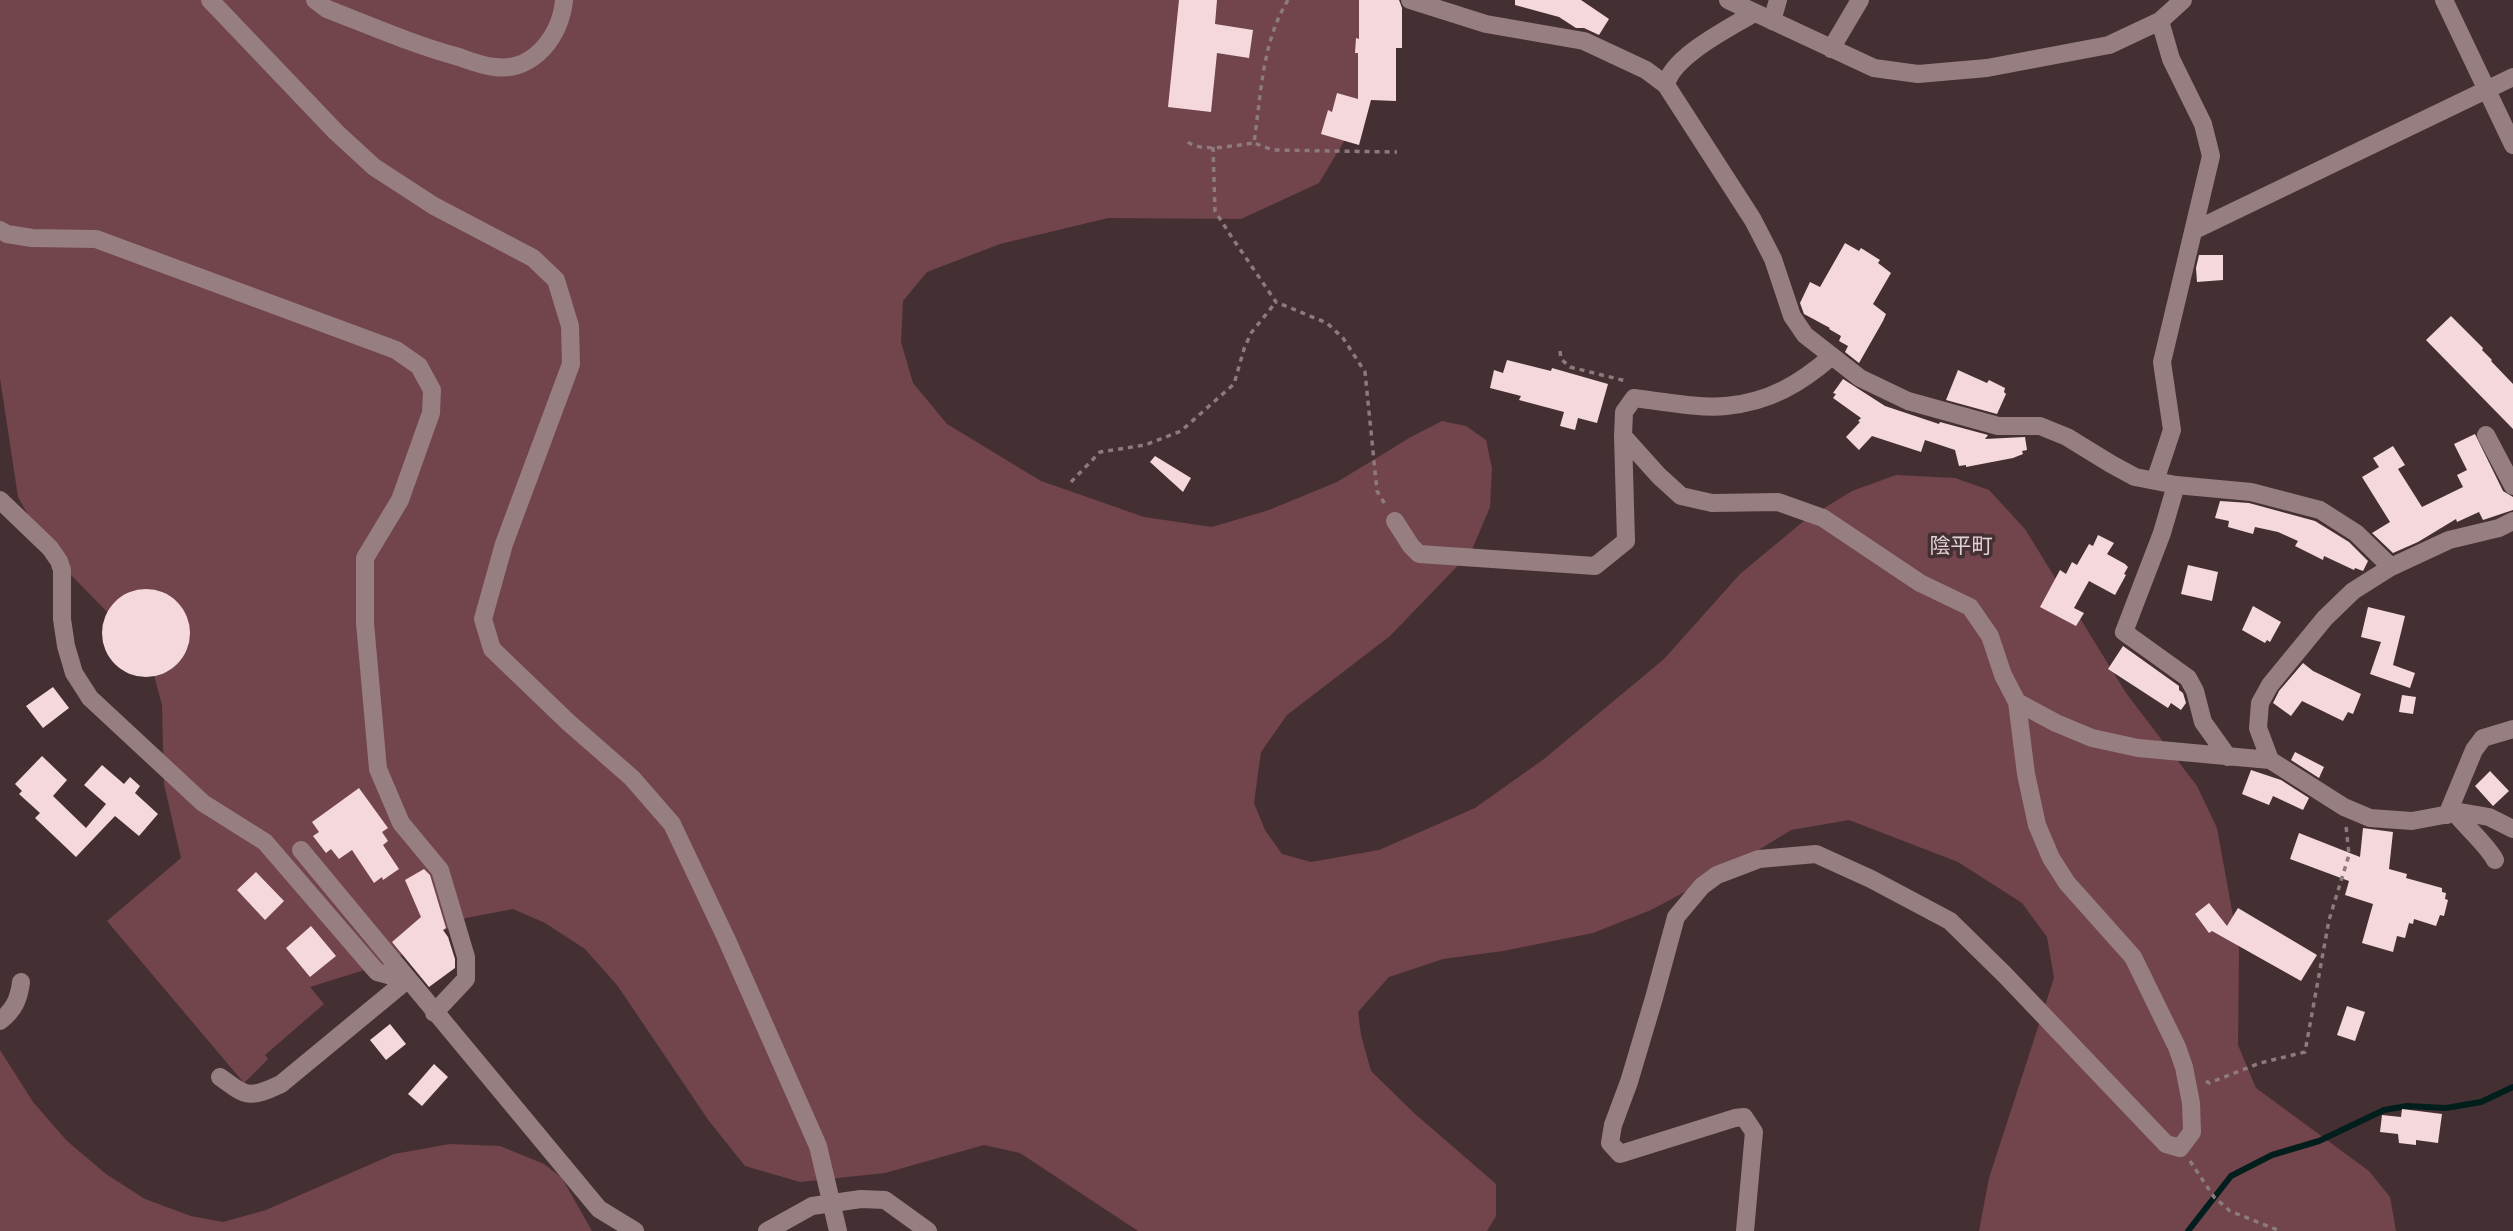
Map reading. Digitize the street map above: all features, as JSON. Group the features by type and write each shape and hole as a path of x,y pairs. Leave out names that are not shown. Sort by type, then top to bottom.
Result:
{"street":[{"path":"210,0 336,132 374,167 434,206 533,258 556,280 570,326 571,364 504,544 483,619 492,649 568,722 632,778 672,824 726,938 818,1146 838,1231"},
{"path":"315,0 327,9 428,49 497,68 524,63 547,47 556,29 564,0"},
{"path":"1410,0 1486,24 1584,41 1646,70 1666,85 1753,220 1773,259 1792,316 1805,335 1860,378 1908,401 1998,426 2040,426 2067,437 2136,477 2176,485 2252,492 2320,510 2356,533 2391,567"},
{"path":"1728,0 1874,68 1918,74 1987,68 2109,45 2161,20 2183,0"},
{"path":"1772,21 1778,0"},
{"path":"1831,49 1860,0"},
{"path":"2444,0 2513,145"},
{"path":"1666,85 1668,77 1687,55 1754,13"},
{"path":"2155,481 2172,430 2162,362 2211,156 2203,124 2171,59 2161,20"},
{"path":"2195,230 2513,77"},
{"path":"0,230 7,234 32,238 96,239 396,350 419,366 432,390 431,413 400,500 365,558 365,610 378,769 401,822 440,870 466,957 466,979 434,1013"},
{"path":"1395,521 1419,554 1595,566 1626,541 1623,412 1634,398 1724,407 1767,398 1807,378 1832,356"},
{"path":"2486,435 2513,486"},
{"path":"1623,436 1658,476 1681,496 1712,503 1778,502 1823,518 1920,583 1970,607 1990,636 2003,675 2017,702 2026,775 2037,825 2051,858 2067,883 2133,957 2177,1047 2191,1102 2192,1132 2180,1148 2166,1144 2006,975 1950,921 1871,879 1816,854 1759,859 1717,875 1702,886 1676,916 1654,998 1609,1143 1620,1153 1744,1117 1754,1132 1745,1231"},
{"path":"2176,485 2162,533 2124,632 2188,678 2195,691 2203,722 2228,757"},
{"path":"0,500 50,548 59,561 62,570 62,619 66,646 74,673 90,698 202,803 265,842 377,972 407,980"},
{"path":"2270,760 2258,728 2260,703 2270,685 2325,618 2353,591 2391,567 2449,540 2499,528 2513,521"},
{"path":"2017,702 2092,738 2138,748 2270,760 2344,807 2370,818 2412,821 2460,812 2489,817 2513,829"},
{"path":"2451,814 2474,750 2483,738 2513,729"},
{"path":"2451,814 2490,850 2495,860"},
{"path":"301,850 599,1209 635,1231"},
{"path":"220,1077 243,1093 262,1093 281,1084 407,980"},
{"path":"0,1021 11,1013 19,996 21,982"},
{"path":"767,1231 812,1206 861,1199 885,1200 928,1231"}],"path":[{"path":"1254,143 1271,36 1288,0"},
{"path":"1188,142 1194,147 1254,143 1273,150 1397,152"},
{"path":"1213,147 1215,211 1276,302 1327,323 1343,338 1365,372 1377,491 1395,521"},
{"path":"1071,482 1100,452 1145,445 1181,431 1234,384 1251,333 1276,302"},
{"path":"1560,351 1561,359 1570,367 1627,381 1634,398"},
{"path":"2184,1067 2209,1083 2260,1063 2305,1052 2329,920 2349,855 2344,807"},
{"path":"2180,1148 2214,1196 2230,1211 2280,1231"}],"shaded area":[{"path":"0,0 1393,0 1352,128 1319,183 1241,219 1108,218 1000,244 927,272 903,301 901,342 913,383 947,424 1041,481 1144,517 1212,527 1269,510 1337,482 1442,421 1466,426 1486,440 1492,468 1490,507 1471,552 1390,636 1287,715 1261,752 1254,803 1265,830 1282,854 1311,862 1379,850 1475,808 1544,759 1664,659 1740,574 1805,520 1852,491 1896,475 1955,478 1989,490 2025,529 2126,693 2197,786 2217,828 2239,949 2238,1045 2256,1088 2369,1171 2390,1197 2396,1231 1979,1231 1989,1178 2054,978 2047,937 2022,903 1958,862 1849,820 1791,830 1726,870 1651,910 1593,933 1503,951 1443,959 1389,977 1358,1012 1371,1071 1414,1113 1496,1184 1496,1216 1487,1231 1138,1231 1020,1153 984,1145 885,1173 800,1182 745,1166 709,1121 617,985 585,949 545,923 513,909 466,918 387,963 310,987 324,1004 265,1055 268,1059 244,1083 107,921 181,858 164,784 162,705 151,664 116,621 71,575 34,525 18,497 0,378"},
{"path":"0,1050 33,1102 67,1141 106,1174 145,1199 191,1216 223,1222 266,1210 394,1154 450,1144 500,1146 544,1164 562,1178 592,1231 0,1231"}],"building":[{"path":"1179,0 1217,0 1215,24 1253,30 1249,58 1217,53 1211,112 1168,107"},
{"path":"1359,0 1399,0 1402,8 1402,48 1396,48 1396,101 1371,100 1359,145 1321,134 1328,110 1332,112 1337,93 1358,99 1358,53 1355,53 1356,38 1359,39"},
{"path":"1515,0 1581,0 1609,19 1599,35 1584,28 1576,28 1559,17 1515,5"},
{"path":"1845,243 1859,251 1861,248 1880,260 1878,263 1891,273 1873,304 1886,314 1859,363 1845,352 1848,346 1839,341 1841,336 1804,314 1800,303 1810,282 1820,287"},
{"path":"2199,255 2223,255 2223,280 2197,282"},
{"path":"2451,316 2513,384 2513,429 2426,340"},
{"path":"1507,360 1551,371 1552,368 1608,384 1597,423 1578,418 1575,430 1560,426 1564,412 1519,400 1521,396 1490,388 1494,370 1503,373"},
{"path":"1958,370 2005,388 2006,394 1997,414 1946,400"},
{"path":"1843,379 1885,406 1939,424 1940,422 1988,435 1985,439 2025,437 2027,450 2013,458 1966,467 1959,466 1955,450 1925,440 1921,452 1872,436 1859,450 1846,437 1861,418 1833,398 1836,394 1833,393"},
{"path":"2475,434 2503,491 2513,497 2513,510 2483,520 2479,512 2457,522 2456,519 2418,542 2393,553 2372,533 2390,522 2362,477 2379,467 2373,458 2393,446 2405,465 2398,469 2422,507 2463,487 2457,475 2467,470 2454,444"},
{"path":"1155,456 1191,478 1183,492 1150,462"},
{"path":"2220,501 2249,503 2315,521 2349,542 2368,561 2363,571 2354,570 2324,556 2323,560 2295,546 2298,541 2278,532 2255,527 2253,534 2228,527 2229,521 2215,518"},
{"path":"2098,535 2114,543 2107,554 2128,567 2115,595 2089,581 2074,608 2084,613 2076,626 2040,607 2060,570 2066,574 2072,562 2077,565 2089,544 2093,546"},
{"path":"2188,565 2218,572 2212,601 2181,594"},
{"path":"146,589 171,596 183,608 190,633 183,658 171,670 146,677 121,670 109,658 102,633 109,608 121,596"},
{"path":"2253,606 2281,622 2270,642 2267,640 2265,643 2242,630"},
{"path":"2368,607 2405,616 2393,665 2415,673 2410,688 2370,674 2381,642 2361,637"},
{"path":"2123,646 2179,686 2186,703 2181,710 2171,703 2168,708 2108,669"},
{"path":"2303,663 2313,671 2361,694 2353,714 2348,712 2343,721 2302,701 2291,716 2273,703 2279,691"},
{"path":"53,687 69,708 43,728 26,706"},
{"path":"2402,695 2416,697 2413,714 2399,712"},
{"path":"2295,752 2324,767 2319,778 2291,760"},
{"path":"42,756 67,780 53,796 86,828 106,804 84,785 102,765 124,784 130,777 140,786 135,793 158,814 139,836 115,816 76,857 35,818 40,813 19,794 22,791 15,784"},
{"path":"2251,770 2281,780 2309,798 2303,810 2273,796 2269,805 2242,794"},
{"path":"2490,771 2509,791 2493,806 2475,786"},
{"path":"359,788 388,828 382,832 388,841 383,845 399,869 374,883 352,850 339,859 331,849 326,853 313,836 319,832 312,822"},
{"path":"2363,828 2393,832 2389,869 2407,874 2406,878 2442,888 2442,892 2446,893 2445,899 2448,900 2444,916 2440,915 2436,926 2414,919 2413,924 2409,923 2405,938 2397,936 2393,952 2362,943 2373,904 2345,895 2349,881 2290,859 2299,833 2360,857"},
{"path":"424,869 430,875 446,928 443,930 455,959 455,968 429,987 392,942 421,917 405,880"},
{"path":"256,872 284,901 265,920 237,890"},
{"path":"2209,903 2227,926 2238,908 2317,955 2301,981 2212,931 2209,933 2195,914"},
{"path":"311,926 336,956 310,977 286,948"},
{"path":"2347,1006 2365,1012 2355,1041 2337,1035"},
{"path":"390,1024 406,1044 386,1060 370,1040"},
{"path":"434,1064 448,1077 422,1106 408,1094"},
{"path":"2402,1109 2442,1114 2438,1143 2416,1140 2416,1145 2399,1143 2398,1134 2380,1132 2382,1115 2401,1117"}],"waterway":[{"path":"2188,1231 2231,1176 2272,1155 2319,1141 2384,1110 2407,1106 2446,1108 2481,1102 2513,1087"}],"district":[{"name":"陰平町","path":"1961,547"}]}
